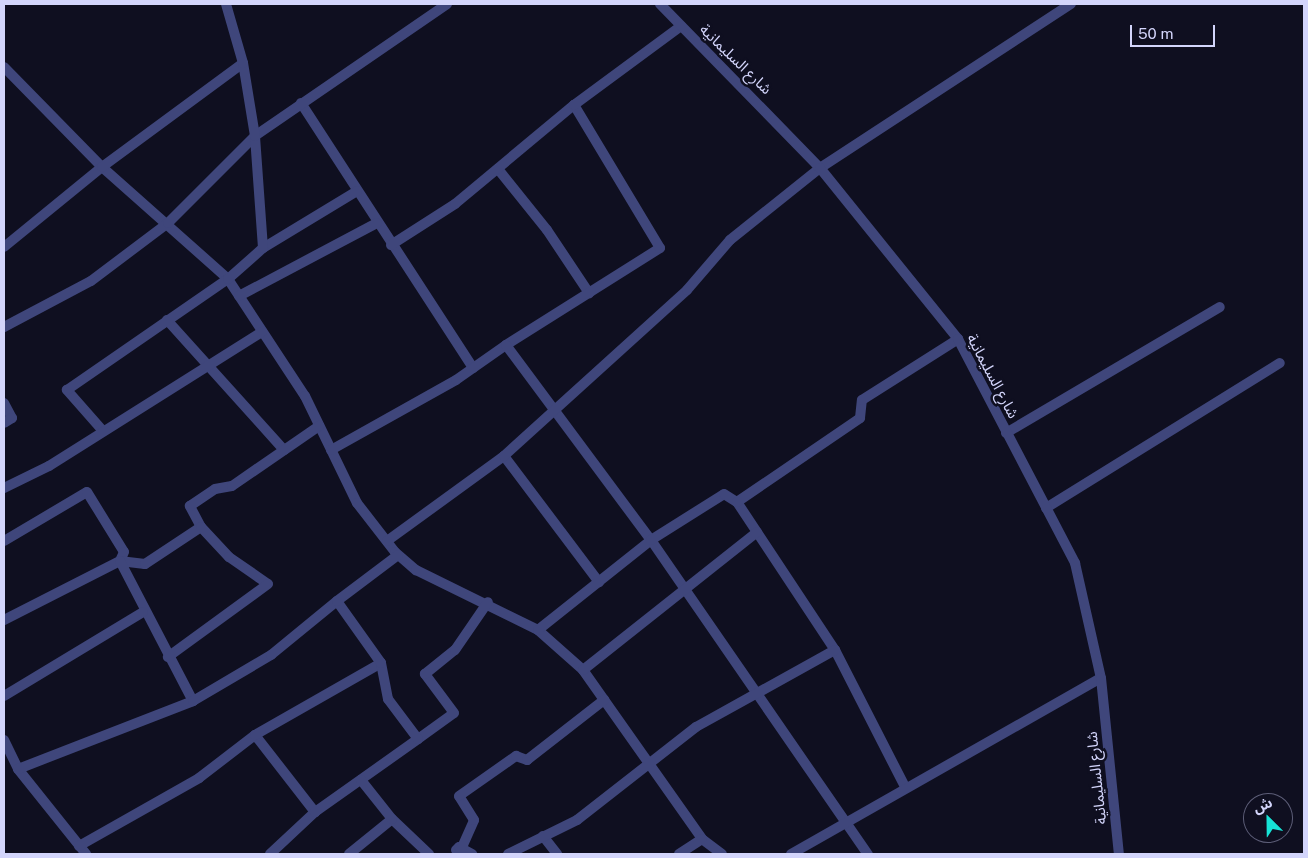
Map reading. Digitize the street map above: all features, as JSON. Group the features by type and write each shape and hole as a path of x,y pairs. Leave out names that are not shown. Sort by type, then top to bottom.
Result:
{"street":[{"path":"226,4 243,62 255,136 263,248"},
{"path":"4,327 91,281 168,223 255,136 447,4"},
{"name":"شارع السليمانية","path":"660,4 820,168 958,339 1075,563 1101,678 1119,854"},
{"path":"387,541 504,456 687,290 730,240 820,168 1070,4"},
{"path":"391,245 455,204 574,105 682,26"},
{"path":"4,248 102,167 243,62"},
{"path":"4,67 102,167 168,223 228,280 319,426 357,502 398,555 416,570 488,602 538,630 583,670 702,840 722,854"},
{"path":"301,103 391,245 473,368"},
{"path":"331,450 473,368 506,345 660,248 574,105"},
{"path":"498,169 548,230 589,293"},
{"path":"103,431 67,390 228,280 263,248 357,191"},
{"path":"238,296 377,223"},
{"path":"1006,432 1220,307"},
{"path":"167,320 207,367 284,450"},
{"path":"4,488 50,466 262,332"},
{"path":"737,502 860,418 862,400 958,339"},
{"path":"506,345 651,540 868,854"},
{"path":"1046,508 1280,363"},
{"path":"4,403 12,418 4,423"},
{"path":"168,656 268,584 229,557 201,527 190,506 215,490 232,486 319,426"},
{"path":"504,456 599,582"},
{"path":"4,540 87,492 124,552 120,561 143,612 193,701"},
{"path":"538,630 651,540 724,494 737,502 835,650 905,787"},
{"path":"4,620 120,561 145,564 201,527"},
{"path":"583,670 686,591 757,532"},
{"path":"18,769 193,701 271,655 337,601 398,555"},
{"path":"337,601 381,663 388,699 418,739"},
{"path":"270,854 315,812 454,713 426,674 455,650 488,602"},
{"path":"4,696 143,612"},
{"path":"508,854 577,820 696,727 835,650"},
{"path":"4,740 18,769 83,850 200,778 255,735 381,663"},
{"path":"791,854 845,820 1101,678"},
{"path":"472,854 456,852 474,820 459,796 516,756 527,760 604,700"},
{"path":"255,735 315,812"},
{"path":"361,780 392,819 429,854"},
{"path":"349,854 392,819"},
{"path":"543,836 557,854"},
{"path":"679,854 702,840"}]}
